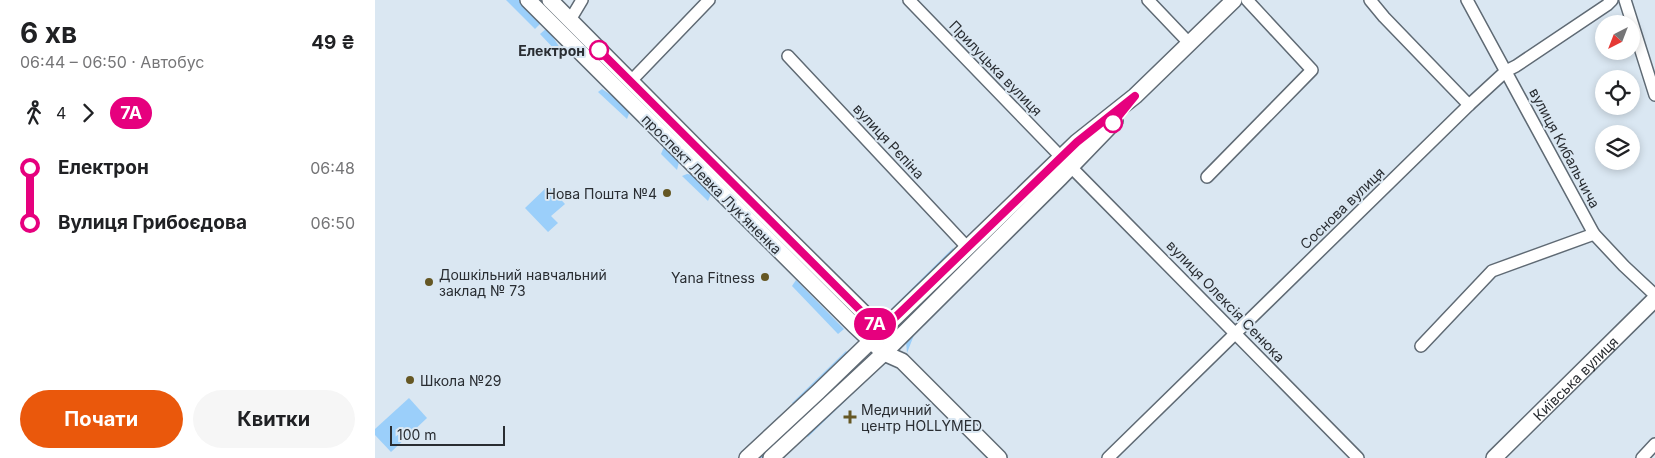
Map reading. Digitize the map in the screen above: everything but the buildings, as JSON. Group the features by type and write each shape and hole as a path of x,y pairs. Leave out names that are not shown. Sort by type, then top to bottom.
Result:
{"main road":[{"name":"проспект Левка Лукʼяненка","path":"528,0 656,129 889,348 999,458"},
{"name":"проспект Левка Лукʼяненка","path":"550,0 631,81 876,336"},
{"path":"747,458 967,247 1113,123 1135,96 1234,0"},
{"path":"771,458 889,348 1066,162"},
{"name":"Київська вулиця","path":"1495,458 1655,297"}],"street":[{"path":"570,20 582,0"},
{"path":"631,81 709,0"},
{"name":"Прилуцька вулиця","path":"909,0 1066,162"},
{"path":"1148,0 1189,43"},
{"path":"1207,177 1312,70 1247,0"},
{"path":"1370,0 1384,17 1469,104"},
{"name":"вулиця Кибальчича","path":"1467,0 1594,234 1655,297"},
{"name":"Соснова вулиця","path":"1108,458 1469,104 1506,71 1612,0"},
{"path":"1625,0 1655,95"},
{"name":"вулиця Рєпіна","path":"788,56 967,247"},
{"name":"вулиця Олексія Сенюка","path":"1066,162 1236,332 1358,458"},
{"path":"1421,346 1492,271 1594,234"},
{"path":"1642,458 1655,444"}],"shaded area":[{"path":"506,0 520,0 542,22 535,29"},
{"path":"547,28 560,48 557,52 540,34"},
{"path":"602,89 620,101 630,111 627,119 598,92"},
{"path":"664,147 679,162 677,170 661,154"},
{"path":"687,174 693,175 711,194 708,201 682,176"},
{"path":"1055,176 898,328 895,328 1018,206"},
{"path":"548,186 565,204 551,216 558,223 548,232 525,208"},
{"path":"953,248 955,251 889,315 881,316 881,314 890,310"},
{"path":"965,279 967,281 914,335 907,353 906,341"},
{"path":"796,280 844,329 838,334 792,286"},
{"path":"846,351 849,354 795,404 792,403"},
{"path":"858,362 861,365 762,458 757,458"},
{"path":"871,376 808,437 805,435"},
{"path":"409,398 427,418 391,452 375,435 375,429"}],"bus line":[{"name":"7А","path":"599,50 881,331 1077,142 1135,96 1113,123"}],"place":[{"name":"Електрон","path":"599,50"},
{"name":"Нова Пошта №4","path":"667,193"},
{"name":"Yana Fitness","path":"765,277"},
{"name":"Дошкільний навчальний заклад № 73","path":"429,282"},
{"name":"Школа №29","path":"410,380"},
{"name":"Медичний центр HOLLYMED","path":"850,417"}]}
